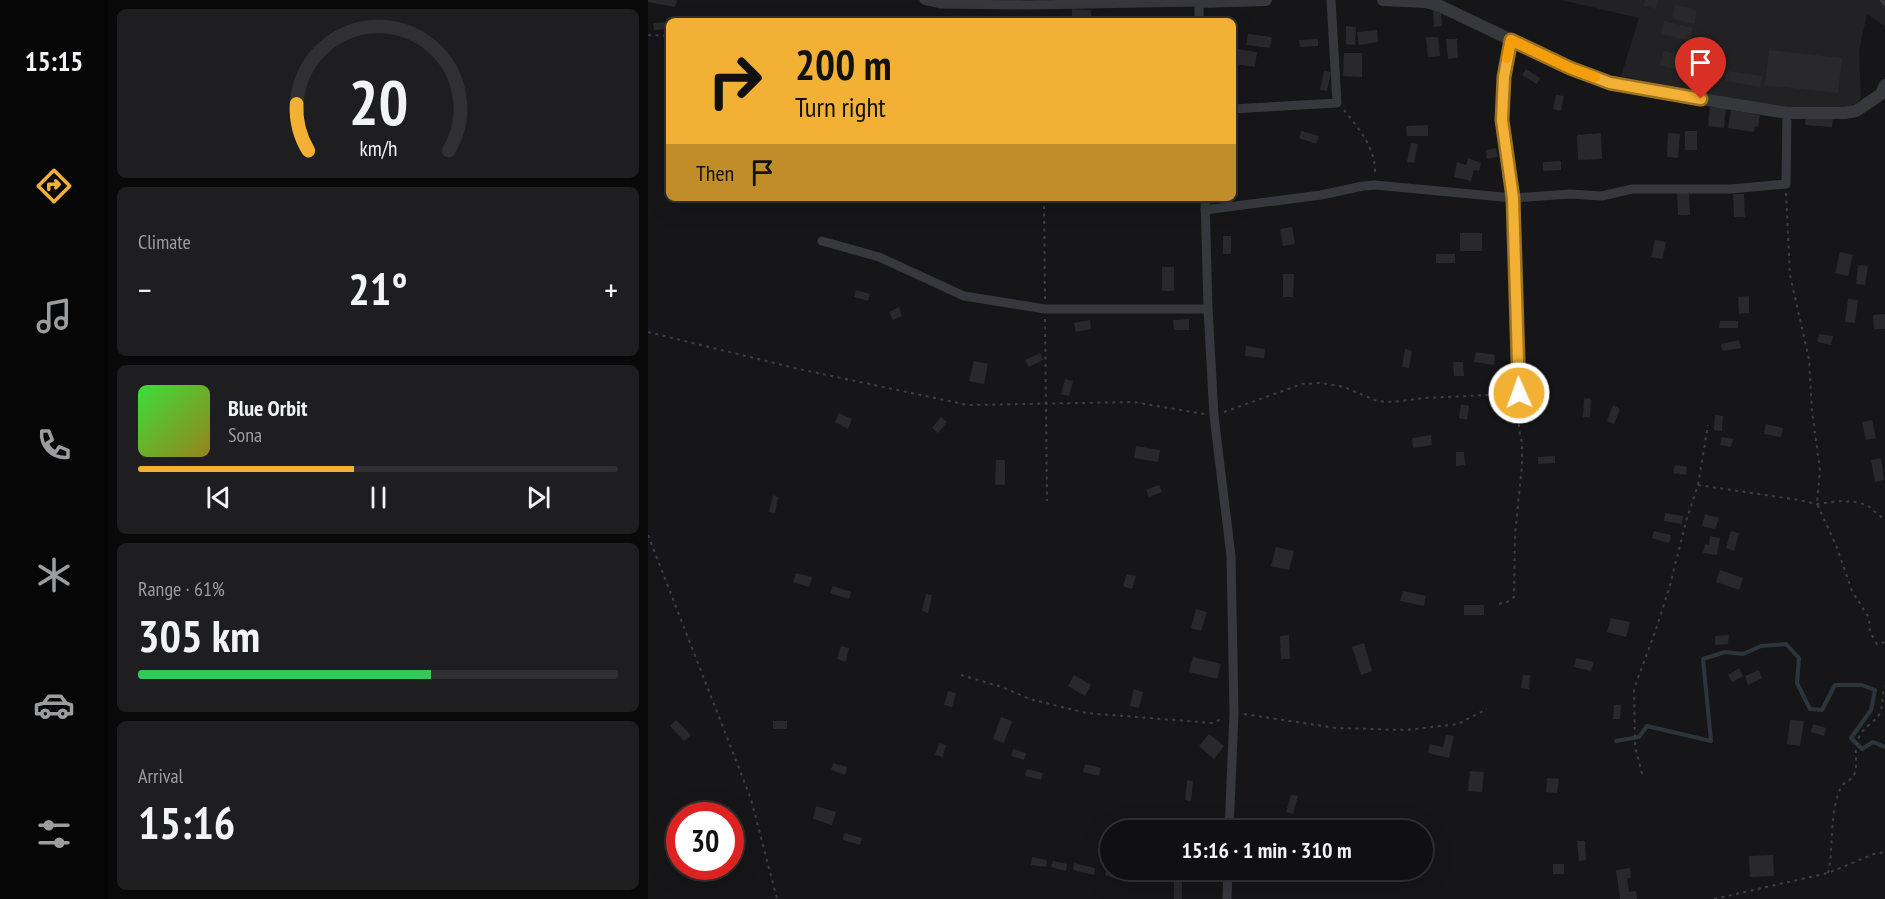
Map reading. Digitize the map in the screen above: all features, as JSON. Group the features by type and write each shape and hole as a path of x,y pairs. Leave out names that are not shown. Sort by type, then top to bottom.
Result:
{"street":[{"path":"924,0 941,4 1266,0"},
{"path":"1236,109 1337,103 1331,0"},
{"path":"1383,0 1426,2 1440,6 1570,68 1620,86 1786,113 1856,111 1881,94 1885,85"},
{"path":"1199,1 1199,18"},
{"path":"1511,40 1504,77 1502,120 1513,198 1519,393"},
{"path":"1205,210 1321,195 1375,185 1513,198 1562,194 1602,196 1632,189 1731,189 1786,184 1786,113"},
{"path":"1205,201 1214,416 1232,556 1234,713 1229,820"},
{"path":"822,241 879,257 964,296 1045,309 1208,309"},
{"path":"1227,899 1228,880"}],"lane":[{"path":"1882,0 1885,4"}],"path":[{"path":"648,35 666,36"},
{"path":"1337,103 1369,144 1376,169 1375,185"},
{"path":"1786,184 1790,275 1809,359 1812,411 1820,470 1817,504 1836,545 1852,591 1869,618 1870,632 1877,644 1885,642"},
{"path":"1044,206 1047,501"},
{"path":"648,332 799,369 968,405 1134,402 1214,416 1269,394 1302,384 1322,382 1344,387 1377,401 1392,402 1519,393 1522,465 1515,535 1514,597 1499,604"},
{"path":"1642,774 1635,746 1634,689 1664,605 1698,485 1708,425"},
{"path":"1698,485 1817,504 1839,501 1856,502 1867,505 1885,520"},
{"path":"648,535 752,799 777,899"},
{"path":"1828,873 1831,862 1830,843 1842,785 1852,777 1857,760 1854,752 1859,735 1879,716 1885,686"},
{"path":"1714,899 1828,873 1874,854 1885,852"}],"shaded area":[{"path":"1561,0 1885,0 1885,26 1867,14 1859,51 1861,98 1855,104 1846,107 1785,107 1712,96 1621,76 1639,18"}],"building":[{"path":"648,0 677,1 675,7 648,2"},
{"path":"1645,0 1658,0 1656,9 1643,6"},
{"path":"1675,5 1697,9 1694,24 1672,19"},
{"path":"1072,9 1091,10 1091,17 1072,17"},
{"path":"1441,10 1442,26 1434,27 1433,11"},
{"path":"1664,21 1693,28 1690,41 1661,34"},
{"path":"666,22 666,29 654,30 653,23"},
{"path":"1346,26 1356,27 1355,45 1346,44"},
{"path":"1377,30 1378,42 1359,45 1357,32"},
{"path":"1248,34 1272,37 1270,48 1246,45"},
{"path":"1426,37 1438,37 1440,56 1428,57"},
{"path":"1318,39 1318,46 1300,47 1299,40"},
{"path":"1446,39 1457,39 1458,58 1448,59"},
{"path":"1237,49 1257,52 1255,67 1236,64"},
{"path":"1769,50 1842,58 1838,93 1765,85"},
{"path":"1664,51 1687,57 1683,72 1660,65"},
{"path":"1344,53 1362,53 1362,77 1343,76"},
{"path":"1707,64 1723,68 1720,82 1704,77"},
{"path":"1526,69 1540,78 1537,84 1522,75"},
{"path":"1324,71 1331,72 1327,91 1320,90"},
{"path":"1727,71 1762,76 1760,87 1725,81"},
{"path":"1556,95 1564,96 1561,111 1553,109"},
{"path":"1710,107 1726,108 1724,128 1708,126"},
{"path":"1731,110 1760,115 1758,127 1755,126 1754,132 1728,128"},
{"path":"1806,115 1833,117 1832,127 1805,125"},
{"path":"1428,125 1428,136 1407,136 1406,126"},
{"path":"1301,131 1319,136 1316,144 1299,138"},
{"path":"1685,131 1697,131 1697,150 1685,150"},
{"path":"1601,133 1602,159 1578,160 1577,135"},
{"path":"1668,133 1680,134 1678,158 1667,157"},
{"path":"1411,143 1418,144 1414,163 1407,162"},
{"path":"1496,148 1498,157 1487,159 1486,150"},
{"path":"1468,158 1481,163 1479,171 1474,170 1471,181 1454,177 1457,162 1466,165"},
{"path":"1561,161 1561,170 1543,171 1543,162"},
{"path":"1689,191 1690,215 1678,215 1677,192"},
{"path":"1733,194 1744,194 1745,217 1734,217"},
{"path":"1292,227 1295,244 1283,246 1280,229"},
{"path":"1460,233 1482,233 1482,251 1460,251"},
{"path":"1223,236 1231,236 1231,254 1223,254"},
{"path":"1655,240 1666,242 1662,259 1651,257"},
{"path":"1840,252 1853,255 1848,276 1835,273"},
{"path":"1436,254 1455,254 1455,263 1436,263"},
{"path":"1858,265 1868,266 1865,285 1856,284"},
{"path":"1162,267 1174,267 1174,291 1162,291"},
{"path":"1283,274 1294,274 1293,297 1283,297"},
{"path":"856,290 870,294 868,301 854,297"},
{"path":"1749,296 1749,313 1739,314 1738,297"},
{"path":"1848,299 1858,300 1855,323 1845,322"},
{"path":"899,307 902,316 893,320 889,312"},
{"path":"1885,314 1885,329 1874,329 1873,315"},
{"path":"1189,319 1189,330 1174,330 1173,320"},
{"path":"1090,320 1091,329 1076,332 1074,323"},
{"path":"1720,321 1738,321 1738,328 1719,328"},
{"path":"1819,334 1833,336 1831,345 1817,342"},
{"path":"1739,340 1741,348 1722,351 1721,344"},
{"path":"1246,346 1265,349 1264,358 1245,356"},
{"path":"1405,349 1412,351 1409,368 1402,367"},
{"path":"1476,352 1495,355 1494,365 1474,362"},
{"path":"1040,353 1043,360 1029,367 1025,360"},
{"path":"974,361 988,364 984,384 969,381"},
{"path":"1453,362 1463,362 1464,376 1454,376"},
{"path":"1065,379 1073,381 1069,396 1061,394"},
{"path":"1584,398 1591,399 1590,417 1583,417"},
{"path":"1461,404 1469,406 1467,420 1459,418"},
{"path":"1613,405 1620,409 1614,424 1607,421"},
{"path":"839,413 852,419 848,429 835,422"},
{"path":"1715,415 1723,416 1722,431 1714,430"},
{"path":"941,417 947,422 938,433 932,428"},
{"path":"1872,420 1876,438 1866,440 1862,422"},
{"path":"1766,424 1783,428 1781,437 1764,434"},
{"path":"1431,435 1432,445 1413,448 1412,438"},
{"path":"1722,437 1733,439 1731,447 1720,445"},
{"path":"1136,446 1160,450 1158,462 1134,458"},
{"path":"1456,452 1464,452 1465,465 1456,466"},
{"path":"1555,456 1555,463 1538,464 1538,457"},
{"path":"1881,458 1884,480 1875,482 1871,460"},
{"path":"996,460 1005,460 1005,485 995,485"},
{"path":"1675,465 1687,467 1686,475 1673,473"},
{"path":"1159,485 1162,492 1149,497 1146,490"},
{"path":"773,495 778,497 775,513 769,512"},
{"path":"1665,513 1683,516 1682,524 1664,521"},
{"path":"1705,514 1719,518 1715,529 1702,526"},
{"path":"1654,531 1671,535 1669,543 1652,538"},
{"path":"1731,531 1739,533 1734,551 1726,548"},
{"path":"1710,536 1720,538 1717,555 1703,553 1705,544 1709,545"},
{"path":"1276,547 1294,551 1289,570 1271,566"},
{"path":"1720,570 1743,578 1739,590 1716,582"},
{"path":"796,573 812,577 809,587 793,582"},
{"path":"1127,574 1136,576 1132,589 1123,586"},
{"path":"833,586 851,592 849,599 830,593"},
{"path":"1403,591 1426,596 1424,606 1400,601"},
{"path":"926,594 932,595 928,613 922,611"},
{"path":"1464,605 1484,605 1484,615 1464,615"},
{"path":"1196,609 1207,612 1201,631 1191,628"},
{"path":"1611,618 1630,622 1626,637 1607,632"},
{"path":"1289,635 1290,659 1281,659 1280,636"},
{"path":"1729,635 1728,644 1715,645 1715,636"},
{"path":"1364,643 1372,671 1361,675 1352,647"},
{"path":"841,646 849,648 846,662 837,659"},
{"path":"1193,657 1221,664 1217,679 1189,672"},
{"path":"1576,658 1594,662 1591,671 1574,667"},
{"path":"1739,668 1743,676 1732,682 1728,675"},
{"path":"1759,670 1762,678 1748,685 1745,676"},
{"path":"1074,675 1091,685 1085,696 1068,686"},
{"path":"1523,675 1530,675 1529,689 1521,688"},
{"path":"1134,689 1143,692 1139,708 1130,706"},
{"path":"948,691 956,693 952,707 944,705"},
{"path":"1614,705 1621,705 1620,719 1613,719"},
{"path":"1001,717 1012,721 1004,743 993,739"},
{"path":"676,720 691,735 684,741 670,726"},
{"path":"1790,720 1804,721 1800,746 1787,744"},
{"path":"773,721 787,721 787,729 773,729"},
{"path":"1813,724 1826,728 1824,736 1811,732"},
{"path":"1209,734 1224,746 1214,759 1199,746"},
{"path":"1446,735 1454,736 1449,758 1428,753 1430,744 1443,747"},
{"path":"939,743 946,745 943,757 935,755"},
{"path":"1013,749 1026,753 1024,760 1011,756"},
{"path":"833,763 847,767 845,775 831,770"},
{"path":"1085,764 1101,768 1099,776 1083,772"},
{"path":"1027,769 1043,773 1041,780 1025,776"},
{"path":"1470,771 1484,772 1482,792 1468,791"},
{"path":"1547,778 1559,779 1557,793 1546,792"},
{"path":"1187,780 1193,781 1191,801 1185,800"},
{"path":"1291,795 1298,796 1293,814 1286,812"},
{"path":"816,806 836,812 832,825 813,819"},
{"path":"844,833 862,838 860,845 843,840"},
{"path":"1577,841 1585,841 1586,860 1579,861"},
{"path":"1773,855 1774,876 1750,877 1749,856"},
{"path":"1032,857 1047,860 1046,867 1031,865"},
{"path":"1053,861 1067,864 1066,871 1051,867"},
{"path":"1074,863 1095,868 1094,875 1073,870"},
{"path":"1553,864 1564,864 1564,874 1553,874"},
{"path":"1630,868 1631,878 1627,878 1629,892 1636,891 1637,899 1620,899 1616,870"},
{"path":"1174,880 1182,880 1182,899 1174,899"}],"waterway":[{"path":"1616,741 1639,737 1647,726 1711,741 1703,659 1725,652 1743,654 1761,646 1786,644 1799,658 1797,683 1810,709 1822,710 1835,685 1862,685 1875,690 1871,710 1851,738 1862,749 1873,742 1885,747"}],"slow traffic":[{"path":"1507,58 1511,40 1570,68 1595,77"}],"route":[{"path":"1519,393 1513,198 1502,120 1504,77 1511,40 1570,68 1610,83 1701,99"}]}
